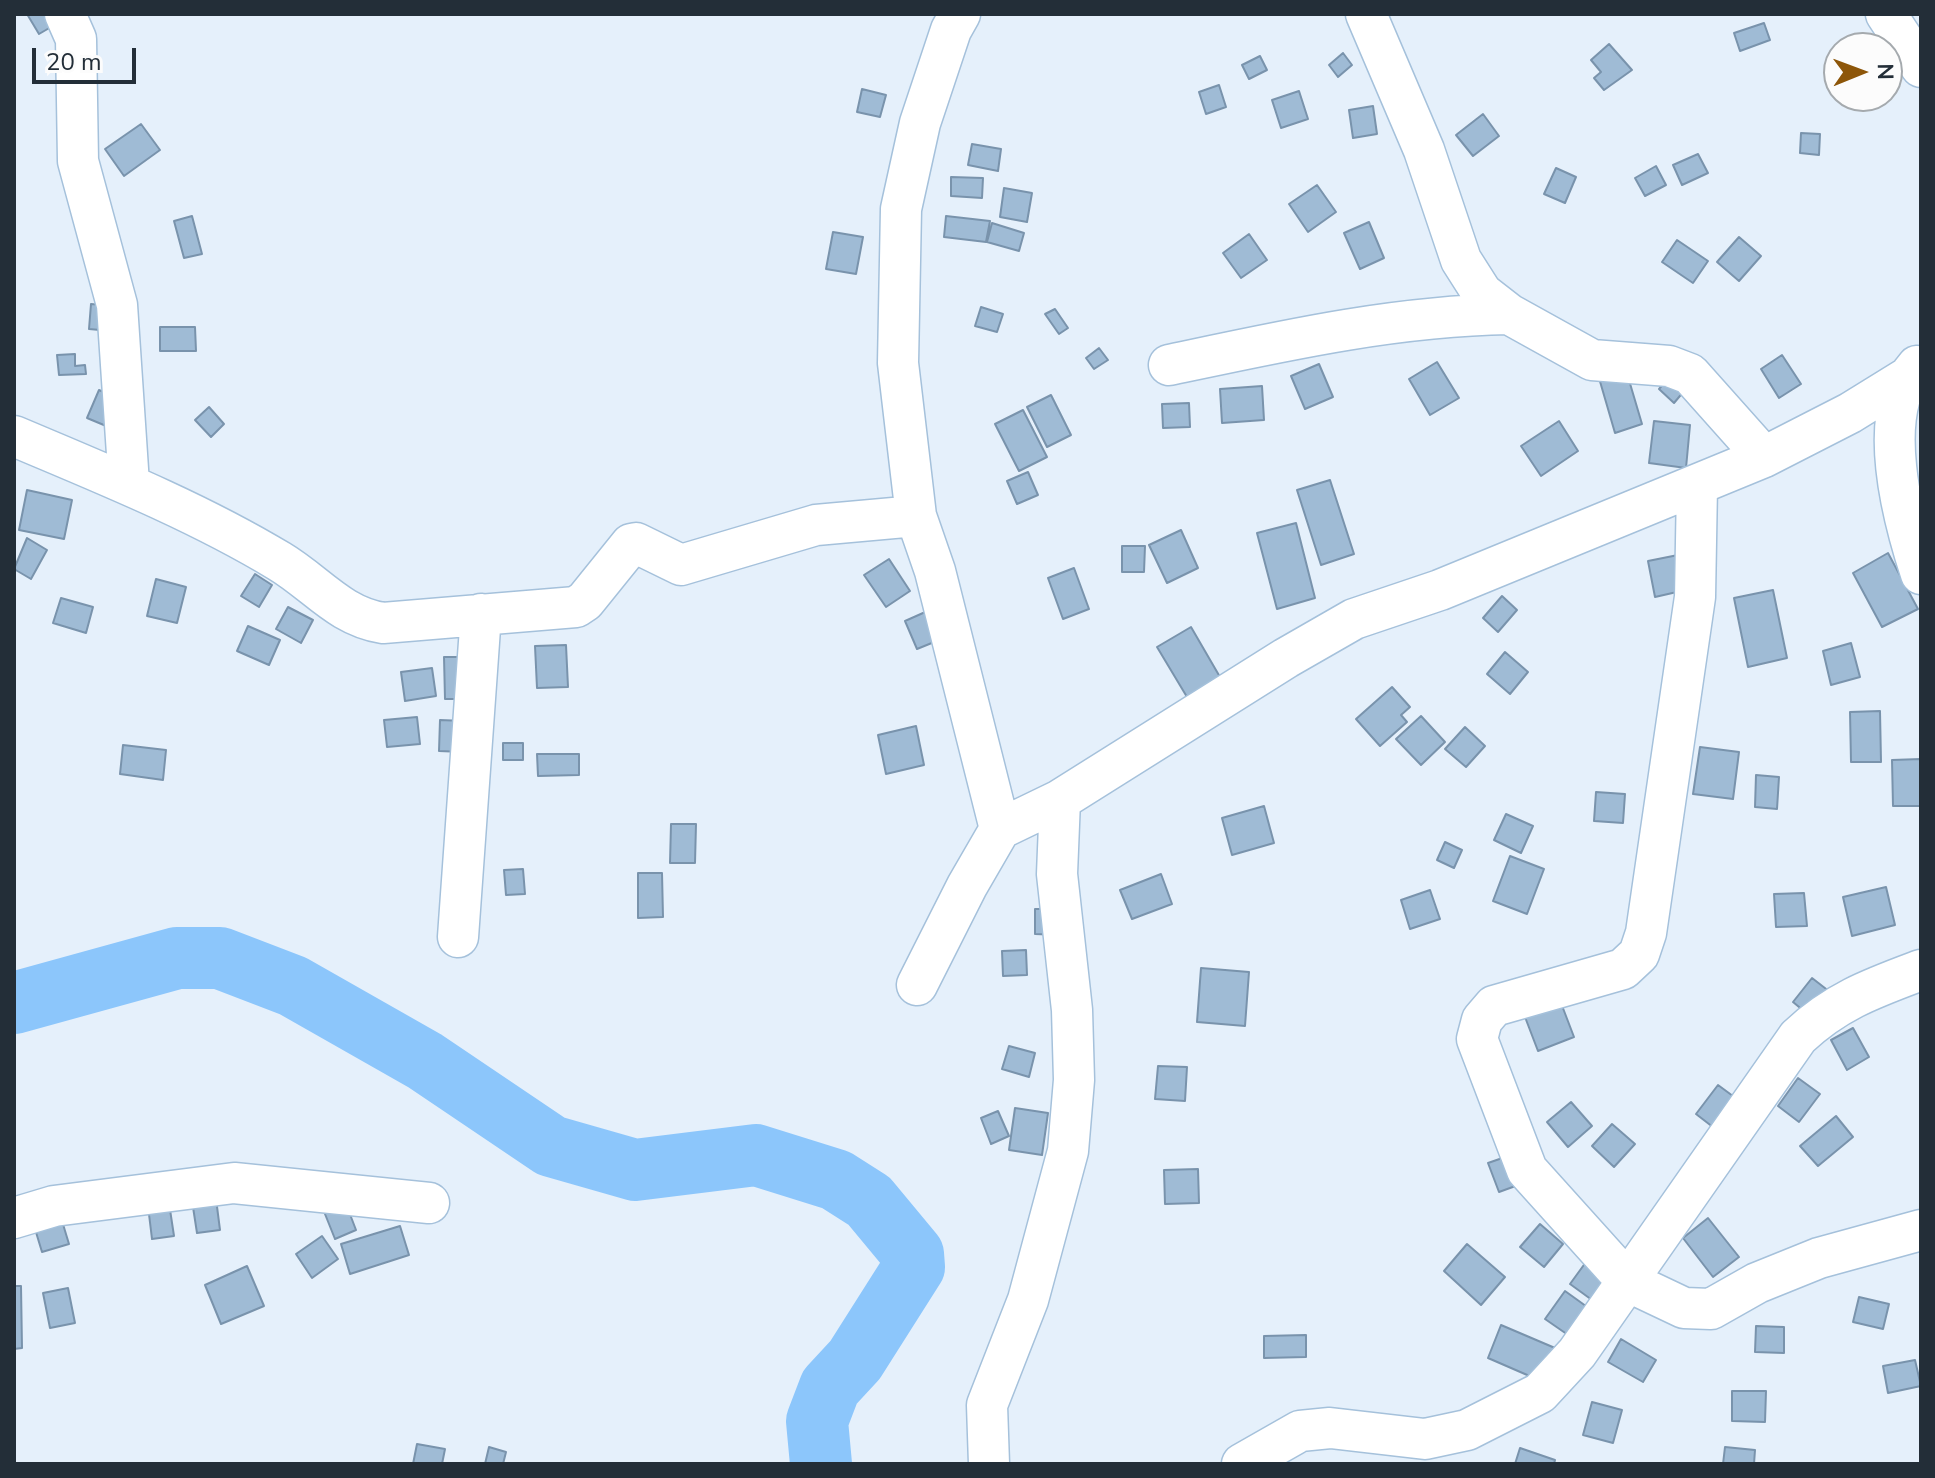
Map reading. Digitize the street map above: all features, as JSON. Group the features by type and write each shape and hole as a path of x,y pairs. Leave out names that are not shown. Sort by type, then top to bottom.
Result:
{"street":[{"path":"65,14 76,39 78,161 117,305 129,484"},
{"path":"960,14 951,30 920,123 901,209 898,363 916,516 939,586 1000,829"},
{"path":"1366,14 1424,150 1461,260 1482,293 1509,314 1592,360 1669,366 1690,374 1764,457"},
{"path":"1886,14 1921,67"},
{"path":"1169,365 1331,330 1453,315 1509,314"},
{"path":"917,985 1000,829 1060,800 1286,658 1354,619 1440,590 1764,457 1850,413 1913,370"},
{"path":"1913,370 1894,438 1906,528 1921,574"},
{"path":"14,436 129,484 281,562 322,595 363,620 383,623 576,607 585,601 631,544 642,544 672,563 681,565 816,525 916,516"},
{"path":"1697,486 1695,597 1646,933 1639,954 1623,969 1494,1006 1482,1020 1477,1039 1527,1170 1627,1281 1684,1308 1711,1309 1757,1283 1819,1258 1921,1230"},
{"path":"458,937 481,614"},
{"path":"989,1464 987,1405 1028,1300 1068,1151 1073,1052 1057,874 1060,800"},
{"path":"1242,1464 1300,1431 1330,1428 1425,1439 1467,1430 1540,1393 1577,1353 1798,1037 1824,1012 1855,995 1921,970"},
{"path":"14,1218 54,1206 234,1183 429,1203"}],"building":[{"path":"27,14 60,14 51,27 39,34"},
{"path":"1764,23 1770,40 1740,51 1734,33"},
{"path":"1609,44 1632,70 1604,90 1594,78 1601,72 1591,60"},
{"path":"1343,53 1352,65 1338,77 1329,65"},
{"path":"1260,56 1267,70 1249,79 1242,65"},
{"path":"1219,85 1226,107 1206,114 1199,92"},
{"path":"862,89 886,95 880,117 857,112"},
{"path":"1299,91 1308,119 1281,128 1272,100"},
{"path":"1373,106 1377,134 1353,138 1349,110"},
{"path":"1483,114 1499,136 1473,156 1456,135"},
{"path":"141,124 160,150 124,176 105,149"},
{"path":"1801,133 1820,134 1819,155 1800,153"},
{"path":"972,144 1001,149 998,171 968,165"},
{"path":"1698,154 1708,173 1682,185 1673,165"},
{"path":"1656,166 1666,185 1645,196 1635,178"},
{"path":"1556,168 1576,177 1565,203 1544,194"},
{"path":"951,177 983,178 982,198 951,196"},
{"path":"1317,185 1336,212 1308,232 1289,204"},
{"path":"1004,188 1032,193 1027,222 1000,217"},
{"path":"192,216 202,254 184,258 174,221"},
{"path":"946,216 990,221 986,242 944,237"},
{"path":"1369,222 1384,258 1360,269 1344,233"},
{"path":"992,223 1024,233 1019,251 987,242"},
{"path":"833,232 863,237 856,274 826,269"},
{"path":"1249,234 1267,260 1241,278 1223,253"},
{"path":"1739,237 1761,256 1739,281 1717,262"},
{"path":"1677,240 1708,261 1693,283 1662,262"},
{"path":"91,304 113,306 111,331 89,329"},
{"path":"981,307 1003,314 997,332 975,326"},
{"path":"1055,309 1068,328 1059,334 1045,314"},
{"path":"160,327 195,327 196,351 160,351"},
{"path":"1099,348 1108,360 1094,369 1086,358"},
{"path":"75,354 75,366 85,365 86,374 59,375 57,355"},
{"path":"1782,355 1801,384 1779,398 1761,369"},
{"path":"1437,362 1459,398 1430,415 1409,379"},
{"path":"1319,364 1333,397 1305,409 1291,376"},
{"path":"1626,370 1642,424 1615,433 1599,378"},
{"path":"1675,371 1690,384 1674,403 1659,389"},
{"path":"1262,386 1264,420 1222,423 1220,389"},
{"path":"99,390 123,401 111,428 87,418"},
{"path":"1051,395 1071,435 1047,447 1027,407"},
{"path":"1189,403 1190,427 1163,428 1162,404"},
{"path":"209,407 224,424 211,437 195,420"},
{"path":"1023,410 1047,457 1019,471 995,424"},
{"path":"1559,421 1578,451 1541,476 1521,446"},
{"path":"1654,421 1690,425 1686,468 1649,463"},
{"path":"1028,472 1038,495 1017,504 1007,481"},
{"path":"1330,480 1354,554 1321,565 1297,490"},
{"path":"27,490 72,500 64,539 19,530"},
{"path":"1296,523 1315,598 1277,609 1257,533"},
{"path":"1181,530 1198,568 1167,583 1149,545"},
{"path":"27,538 47,550 31,579 14,569"},
{"path":"1122,546 1145,546 1144,572 1122,572"},
{"path":"1888,553 1918,609 1882,627 1853,573"},
{"path":"1683,554 1690,589 1655,597 1648,561"},
{"path":"889,559 910,591 886,607 864,575"},
{"path":"1074,568 1089,609 1063,619 1048,578"},
{"path":"255,574 272,585 259,607 241,596"},
{"path":"156,579 186,587 177,623 147,616"},
{"path":"1773,590 1787,658 1748,667 1734,598"},
{"path":"1502,596 1517,610 1498,632 1483,618"},
{"path":"61,598 93,607 86,633 53,623"},
{"path":"288,607 313,620 301,643 276,629"},
{"path":"932,609 944,638 917,649 905,621"},
{"path":"248,626 280,640 269,665 237,651"},
{"path":"1191,627 1220,677 1187,697 1157,647"},
{"path":"1851,643 1860,677 1831,685 1823,651"},
{"path":"566,645 568,687 537,688 535,646"},
{"path":"1505,652 1528,672 1510,694 1487,674"},
{"path":"444,657 470,657 471,699 445,699"},
{"path":"432,668 436,696 405,701 401,672"},
{"path":"1392,687 1410,707 1401,715 1407,722 1380,746 1356,719"},
{"path":"1880,711 1881,762 1851,762 1850,712"},
{"path":"1421,716 1445,742 1421,765 1396,739"},
{"path":"417,717 420,744 387,747 384,720"},
{"path":"440,720 464,721 463,752 439,751"},
{"path":"916,726 924,765 886,774 878,735"},
{"path":"1465,727 1485,746 1466,767 1445,749"},
{"path":"503,743 523,743 523,760 503,760"},
{"path":"123,745 166,750 163,780 120,774"},
{"path":"1700,747 1739,752 1733,799 1693,794"},
{"path":"537,754 579,754 579,775 538,776"},
{"path":"1921,759 1921,806 1893,806 1892,760"},
{"path":"1756,775 1779,777 1777,809 1755,807"},
{"path":"1596,792 1625,794 1623,823 1594,821"},
{"path":"1264,806 1274,843 1232,855 1222,818"},
{"path":"1506,814 1533,826 1521,853 1494,840"},
{"path":"671,824 696,824 695,863 670,863"},
{"path":"1445,842 1462,850 1454,868 1437,860"},
{"path":"1510,856 1544,869 1527,914 1493,901"},
{"path":"523,869 525,894 506,895 504,870"},
{"path":"638,873 662,873 663,917 638,918"},
{"path":"1161,874 1172,904 1132,919 1120,890"},
{"path":"1886,887 1895,925 1852,936 1843,897"},
{"path":"1430,890 1440,919 1410,929 1401,900"},
{"path":"1804,893 1807,926 1776,927 1774,894"},
{"path":"1035,909 1059,909 1059,935 1035,934"},
{"path":"1026,950 1027,975 1003,976 1002,951"},
{"path":"1201,968 1249,972 1245,1026 1197,1022"},
{"path":"1812,978 1830,992 1811,1017 1793,1002"},
{"path":"1561,1003 1574,1037 1538,1051 1525,1017"},
{"path":"1853,1028 1869,1057 1847,1070 1831,1040"},
{"path":"1009,1046 1035,1053 1029,1077 1002,1069"},
{"path":"1158,1066 1187,1067 1185,1101 1155,1099"},
{"path":"1798,1078 1820,1094 1799,1122 1778,1106"},
{"path":"1718,1085 1741,1102 1718,1131 1696,1114"},
{"path":"1571,1102 1592,1126 1568,1147 1547,1122"},
{"path":"1015,1108 1048,1113 1042,1155 1009,1150"},
{"path":"998,1111 1009,1136 991,1144 981,1118"},
{"path":"1836,1116 1853,1137 1818,1166 1800,1146"},
{"path":"1612,1124 1635,1144 1614,1167 1592,1146"},
{"path":"1511,1155 1521,1184 1499,1192 1488,1163"},
{"path":"1198,1169 1199,1203 1165,1204 1164,1170"},
{"path":"215,1191 220,1230 197,1233 191,1194"},
{"path":"343,1196 356,1230 335,1239 321,1204"},
{"path":"169,1203 174,1236 152,1239 148,1206"},
{"path":"59,1211 69,1244 42,1252 32,1219"},
{"path":"1708,1218 1739,1257 1713,1277 1683,1238"},
{"path":"1540,1224 1563,1244 1544,1267 1520,1247"},
{"path":"400,1226 409,1255 350,1274 341,1244"},
{"path":"322,1236 338,1259 312,1278 296,1254"},
{"path":"1467,1244 1505,1277 1481,1305 1444,1271"},
{"path":"1586,1262 1608,1277 1592,1300 1570,1284"},
{"path":"247,1266 264,1306 221,1324 205,1285"},
{"path":"14,1286 21,1286 22,1348 14,1349"},
{"path":"68,1288 75,1323 50,1328 43,1293"},
{"path":"1565,1291 1590,1309 1571,1337 1545,1319"},
{"path":"1859,1297 1889,1304 1883,1329 1853,1322"},
{"path":"1501,1325 1555,1348 1541,1381 1488,1358"},
{"path":"1756,1326 1784,1327 1784,1353 1755,1352"},
{"path":"1306,1335 1306,1357 1264,1358 1264,1336"},
{"path":"1621,1339 1656,1360 1643,1382 1608,1362"},
{"path":"1915,1360 1921,1386 1888,1393 1883,1366"},
{"path":"1732,1391 1766,1391 1765,1422 1732,1421"},
{"path":"1592,1402 1622,1410 1613,1443 1583,1435"},
{"path":"417,1444 445,1449 442,1464 413,1464"},
{"path":"489,1447 506,1452 503,1464 485,1464"},
{"path":"1725,1447 1755,1450 1754,1464 1723,1464"},
{"path":"1520,1448 1555,1460 1554,1464 1515,1464"}],"waterway":[{"path":"14,1003 177,958 220,958 293,986 425,1061 551,1146 635,1170 756,1155 836,1180 869,1201 913,1254 914,1267 855,1360 830,1387 817,1421 821,1464"}]}
